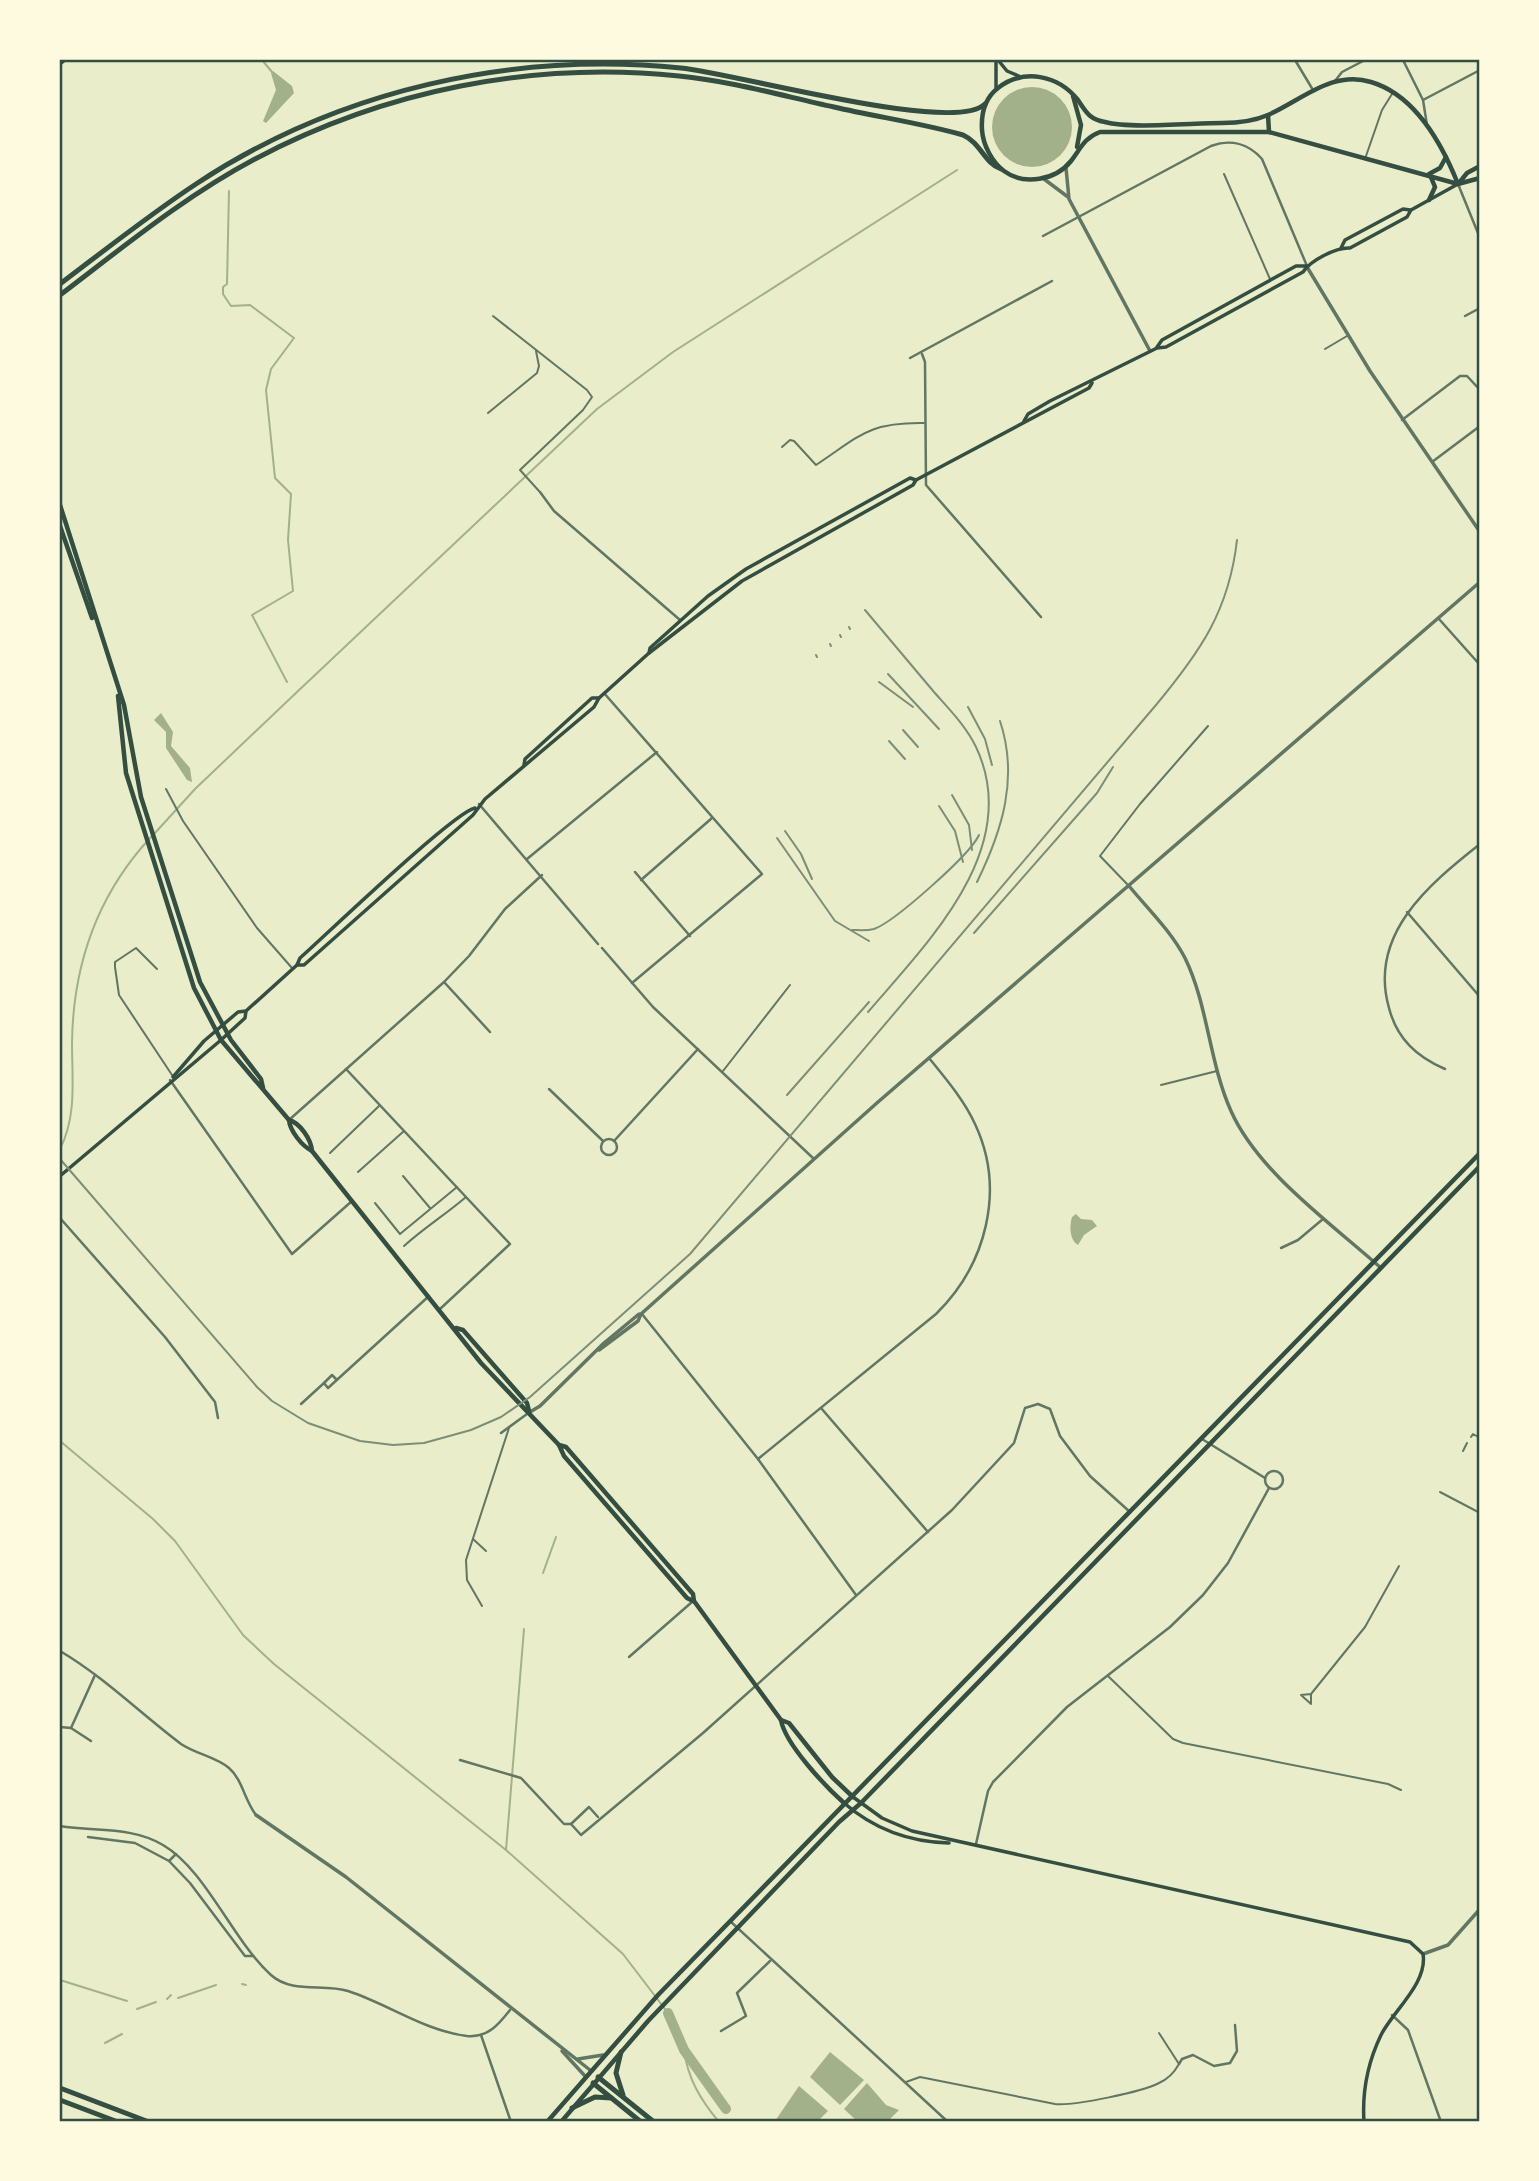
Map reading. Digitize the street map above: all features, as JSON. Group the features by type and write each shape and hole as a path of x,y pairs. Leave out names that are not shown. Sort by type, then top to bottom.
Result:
{"highway":[{"path":"60,284 197,183 297,128 388,94 473,75 524,68 625,64 716,73 918,112 964,114 976,111 985,104"},
{"path":"60,295 202,191 300,137 391,102 475,83 525,76 625,72 715,81 963,135 977,143 990,163 1001,169"},
{"path":"621,2052 616,2073 625,2098"},
{"path":"598,2077 653,2122"},
{"path":"593,2082 642,2122"},
{"path":"60,2088 149,2122"},
{"path":"572,2108 596,2097 614,2099"},
{"path":"60,2100 118,2122"}],"main road":[{"path":"60,64 65,60"},
{"path":"997,60 1007,71 1021,77 1051,79 1073,96 1088,115 1112,124 1224,123 1268,115 1335,81 1364,80 1393,93 1427,127 1446,157 1458,184"},
{"path":"996,89 997,60"},
{"path":"1021,77 996,89 985,104 982,137 1001,169 1021,178 1042,178 1066,166 1086,138 1109,131 1269,132 1458,184"},
{"path":"1073,96 1082,125 1075,155"},
{"path":"1268,115 1269,132"},
{"path":"1427,174 1440,168 1446,157"},
{"path":"1458,184 1467,173 1479,166"},
{"path":"1427,174 1435,187 1429,200"},
{"path":"523,765 530,764 649,653 742,581 913,485 924,475 1024,421 1028,414 1086,382 1092,383 1150,351 1166,346 1300,274 1307,266 1341,248 1349,248 1407,217 1411,210 1458,184 1479,178"},
{"path":"1341,248 1345,240 1403,209 1411,210"},
{"path":"1157,348 1162,340 1271,280 1300,265 1307,266"},
{"path":"649,653 650,648 680,620 746,569 910,478 916,480"},
{"path":"60,505 118,695 124,705 134,769 154,842 200,982 225,1029 261,1079 263,1088"},
{"path":"858,506 862,513"},
{"path":"60,526 81,593 99,632"},
{"path":"807,535 811,541"},
{"path":"680,620 685,626"},
{"path":"118,695 117,706 126,773 143,833 194,988 218,1035 255,1084 263,1088 312,1143 312,1150 456,1328 481,1363 519,1405 530,1412 559,1445 564,1456 687,1598 694,1601 781,1720 783,1729 807,1763 853,1811 876,1826 904,1837 975,1846 1403,1940 1423,1954 1421,1975 1392,2015 1371,2060 1364,2095 1364,2122"},
{"path":"171,1078 185,1059 225,1029 238,1012 246,1011 293,969 300,958 436,837 468,809 480,804 583,706 592,698 598,698"},
{"path":"297,965 303,965 324,947 473,815 475,808"},
{"path":"60,1177 218,1035 245,1018 246,1011"},
{"path":"547,2122 650,2003 1479,1153"},
{"path":"561,2122 593,2082 664,2004 1479,1167"},
{"path":"781,1720 789,1723 823,1767 861,1803 897,1826 958,1843"},
{"path":"590,2070 598,2077"},
{"path":"585,2076 593,2082"}],"street":[{"path":"1296,60 1314,90"},
{"path":"1335,81 1342,72 1365,60"},
{"path":"1403,60 1423,100 1427,127"},
{"path":"1423,100 1479,70"},
{"path":"1366,157 1382,110 1393,93"},
{"path":"1043,236 1217,144 1234,142 1259,155 1307,266 1348,336 1479,532"},
{"path":"1066,166 1065,180 1069,199"},
{"path":"1224,174 1271,280"},
{"path":"1042,178 1056,185 1069,199 1150,351"},
{"path":"1458,184 1479,238"},
{"path":"910,358 922,354 1052,281"},
{"path":"1465,316 1479,308"},
{"path":"494,316 587,390 591,401 521,471 554,511 680,620"},
{"path":"1325,349 1348,336"},
{"path":"488,413 537,373 540,366 536,350"},
{"path":"922,354 925,362 924,475 929,490 1041,617"},
{"path":"1402,419 1460,376 1467,376 1479,390"},
{"path":"782,447 790,440 794,441 816,465 866,431 898,423 925,424"},
{"path":"1432,463 1479,426"},
{"path":"501,1433 540,1406 599,1350 638,1321 641,1314 814,1159 1479,582"},
{"path":"1438,619 1479,666"},
{"path":"604,693 762,874 632,983"},
{"path":"1208,726 1140,804 1100,856 1171,936 1185,958 1231,1111 1250,1143 1323,1219 1381,1268"},
{"path":"527,859 656,752"},
{"path":"166,789 183,821 257,928 293,969"},
{"path":"480,804 598,944"},
{"path":"641,880 712,818"},
{"path":"1445,1069 1414,1053 1406,1044 1386,1000 1386,953 1407,912 1436,881 1479,846"},
{"path":"635,872 690,936"},
{"path":"289,1120 444,982 474,950 505,909 542,875"},
{"path":"1407,912 1479,996"},
{"path":"157,969 136,948 115,962 119,995 171,1078 292,1254 352,1201"},
{"path":"602,948 632,983 698,1049 814,1159"},
{"path":"444,982 490,1032"},
{"path":"723,1071 790,985"},
{"path":"549,1089 603,1141 614,1141 698,1049"},
{"path":"758,1459 942,1308 964,1282 980,1250 990,1198 982,1143 961,1099 929,1058"},
{"path":"346,1069 510,1244 440,1309"},
{"path":"1161,1085 1217,1071"},
{"path":"330,1153 380,1105"},
{"path":"359,1172 404,1130"},
{"path":"603,1141 601,1149 611,1155 617,1149 614,1141"},
{"path":"403,1177 431,1209"},
{"path":"374,1203 400,1234 458,1187"},
{"path":"404,1246 433,1220 440,1220 467,1197"},
{"path":"60,1218 165,1337 215,1402 218,1418"},
{"path":"1281,1248 1298,1240 1323,1219"},
{"path":"324,1383 328,1388 429,1296"},
{"path":"641,1314 758,1459 856,1595"},
{"path":"301,1404 332,1375 337,1380"},
{"path":"570,1824 581,1835 599,1818 607,1816 928,1532 1007,1452 1019,1432 1025,1408 1038,1404 1051,1409 1060,1436 1090,1476 1130,1512"},
{"path":"821,1408 928,1532"},
{"path":"482,1606 467,1580 466,1560 509,1427"},
{"path":"1471,1437 1473,1434 1479,1438"},
{"path":"1202,1439 1265,1478 1269,1488"},
{"path":"1463,1451 1467,1443"},
{"path":"1265,1478 1271,1472 1282,1476 1279,1488 1269,1488"},
{"path":"975,1846 988,1791 993,1782 1055,1718 1170,1627 1203,1595 1228,1563 1269,1488"},
{"path":"1440,1492 1479,1513"},
{"path":"472,1539 486,1551"},
{"path":"1311,1694 1364,1628 1399,1566"},
{"path":"629,1657 694,1601"},
{"path":"60,1651 95,1675 183,1745 230,1768 246,1802 256,1815 338,1871 510,2010 590,2070"},
{"path":"71,1728 95,1675"},
{"path":"1107,1675 1173,1739 1183,1744 1388,1784 1401,1790"},
{"path":"60,1727 71,1728 91,1741"},
{"path":"460,1760 525,1781 564,1824 570,1824 589,1807 599,1818"},
{"path":"60,1826 135,1833 176,1854 254,1956 274,1978 292,1986 341,1989 441,2029 468,2036 481,2035 497,2026 510,2010"},
{"path":"88,1837 135,1843 169,1861 190,1883 245,1956 254,1956"},
{"path":"169,1861 176,1854"},
{"path":"1423,1954 1448,1945 1479,1909"},
{"path":"730,1921 770,1961 948,2122"},
{"path":"721,2031 746,2016 737,1993 770,1961"},
{"path":"1392,2015 1408,2030 1441,2122"},
{"path":"905,2083 920,2077 1064,2105 1158,2084 1182,2059 1193,2055 1214,2066 1230,2063 1237,2051 1235,2025"},
{"path":"1159,2033 1179,2064"},
{"path":"481,2035 511,2122"},
{"path":"561,2050 585,2076"},
{"path":"577,2060 603,2055"}],"shaded area":[{"path":"273,71 292,86 294,93 266,123 263,121 276,90 271,73"},
{"path":"1032,87 1047,90 1060,99 1069,112 1072,127 1069,142 1060,155 1047,164 1032,167 1017,164 1004,155 995,142 992,127 995,112 1004,99 1017,90"},
{"path":"161,713 173,732 171,746 190,768 192,782 187,780 166,748 166,732 154,720"},
{"path":"1076,1214 1081,1219 1092,1220 1097,1226 1084,1235 1078,1245 1073,1240 1070,1229 1072,1217"},
{"path":"830,2052 864,2080 840,2105 810,2077"},
{"path":"867,2083 886,2105 899,2110 888,2121 857,2121 844,2109"},
{"path":"799,2086 828,2111 818,2121 775,2121"}],"waterway":[{"path":"262,60 272,72"},
{"path":"155,833 195,789 597,409 673,352 957,170"},
{"path":"229,191 227,284 223,287 223,294 231,306 250,305 294,338 271,369 266,390 275,478 291,494 288,540 293,591 252,615 287,682"},
{"path":"60,1149 71,1110 73,1014 83,959 92,932 116,883 151,837"},
{"path":"60,1441 153,1519 175,1541 243,1635 274,1664 506,1850 623,1954 668,2013"},
{"path":"543,1573 556,1537"},
{"path":"506,1850 524,1629"},
{"path":"60,1980 127,2001"},
{"path":"242,1984 246,1985"},
{"path":"178,1998 216,1985"},
{"path":"167,1999 171,1995"},
{"path":"137,2009 156,2002"},
{"path":"668,2013 684,2050 726,2109"},
{"path":"105,2043 122,2034"},
{"path":"684,2050 688,2070 696,2088 719,2122"}],"railway":[{"path":"60,1159 257,1387 272,1401 308,1423 360,1441 393,1445 424,1443 471,1430 501,1417 530,1397 690,1254 1156,705 1186,667 1210,629 1227,588 1237,540"},
{"path":"865,610 967,732 976,747 988,785 988,821 978,857 962,892 917,956 868,1012"},
{"path":"888,674 939,729"},
{"path":"879,682 913,707"},
{"path":"968,707 985,739 992,765"},
{"path":"977,882 994,843 1008,784 1008,763 1000,721"},
{"path":"903,730 918,747"},
{"path":"889,741 905,759"},
{"path":"974,933 1097,793 1113,767"},
{"path":"952,795 969,825 972,850"},
{"path":"939,806 955,831 963,862"},
{"path":"785,831 801,854 812,879"},
{"path":"852,930 874,929 898,914 947,872 979,835"},
{"path":"777,838 835,921 869,941"},
{"path":"787,1095 869,1002"}]}
